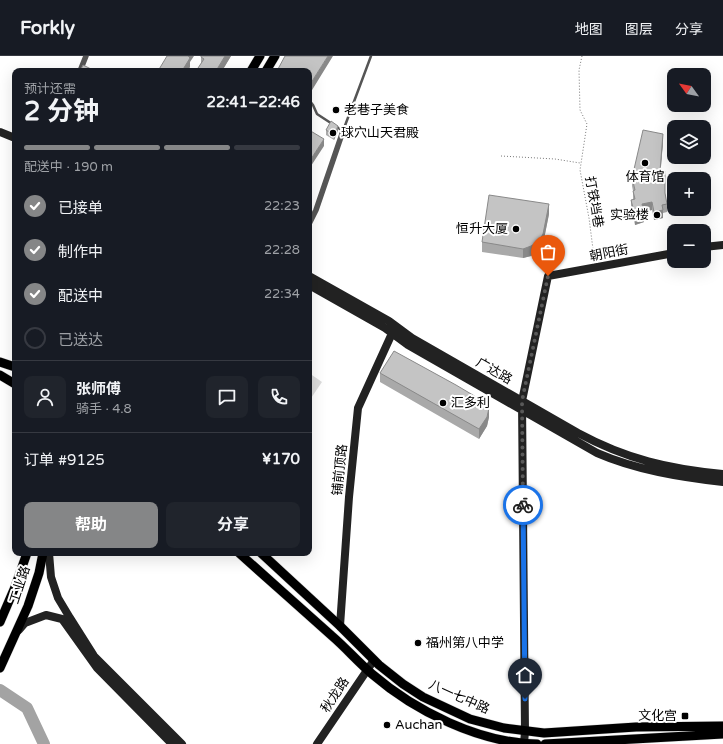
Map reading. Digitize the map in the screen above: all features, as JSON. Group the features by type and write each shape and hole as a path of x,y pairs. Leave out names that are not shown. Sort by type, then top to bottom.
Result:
{"main road":[{"path":"253,68 260,56"},
{"path":"268,68 275,56"},
{"path":"0,362 12,366"},
{"path":"0,374 12,377"},
{"path":"0,374 12,382"},
{"name":"工业路","path":"0,622 26,556"},
{"name":"工业路","path":"1,666 30,600 42,556"},
{"name":"八一七中路","path":"242,556 370,671 406,699 441,719 479,734 498,739 537,744"},
{"name":"八一七中路","path":"264,556 340,626 376,663 415,692 451,711 485,724 525,732 544,733 636,727 722,732"},
{"name":"八一七中路","path":"545,744 722,732"}],"street":[{"path":"81,68 86,56"},
{"path":"312,218 343,130"},
{"path":"0,132 12,137"},
{"path":"711,246 723,245"},
{"name":"朝阳街","path":"522,401 548,276 667,254"},
{"name":"广达路","path":"312,278 394,329 408,345 586,447 609,458 644,468 692,478 723,482"},
{"name":"广达路","path":"312,287 412,338 604,447 662,466 723,474"},
{"name":"铺前顶路","path":"340,626 349,497 358,408 394,329"},
{"path":"522,401 524,743"},
{"path":"49,556 51,577 58,598 94,656 182,744"},
{"path":"16,634 25,623 34,618 46,615 62,619 97,668 172,744"},
{"name":"秋龙路","path":"317,744 376,663"},
{"name":"秋龙路","path":"323,744 370,671"}],"lane":[{"path":"312,104 316,114 343,130 371,56"}],"path":[{"name":"打铁垱巷","path":"582,56 579,70 580,110 587,124 580,170 589,218 594,257"},
{"path":"501,156 555,159 581,164"}],"shaded area":[{"path":"312,375 322,382 312,397"}],"building":[{"path":"167,56 188,56 190,58 184,68 160,68"},
{"path":"225,56 218,68 198,68 204,59 201,57"},
{"path":"285,56 328,56 312,81 312,68 279,68"},
{"path":"83,65 89,68 82,68"},
{"path":"331,121 338,126 334,135 326,130"},
{"path":"643,130 663,134 660,171 665,171 665,193 667,204 662,205 663,210 654,212 652,202 642,204 644,214 635,216 631,200 635,199 633,191 635,190 632,178"},
{"path":"312,132 324,139 312,157"},
{"name":"恒升大厦","path":"489,195 549,204 543,234 539,241 523,249 482,242"},
{"name":"汇多利","path":"394,351 488,404 489,408 487,417 479,429 380,373"}],"waterway":[{"path":"0,690 27,708 44,744"}],"way so far":[{"path":"523,505 522,401 548,276"}],"place":[{"name":"老巷子美食","path":"336,110"},
{"name":"球穴山天君殿","path":"333,133"},
{"name":"体育馆","path":"645,163"},
{"name":"实验楼","path":"657,215"},
{"name":"恒升大厦","path":"516,229"},
{"name":"汇多利","path":"443,403"},
{"name":"福州第八中学","path":"418,643"},
{"name":"文化宫","path":"685,716"},
{"name":"Auchan","path":"387,725"}],"route":[{"path":"523,505 525,699"}]}
